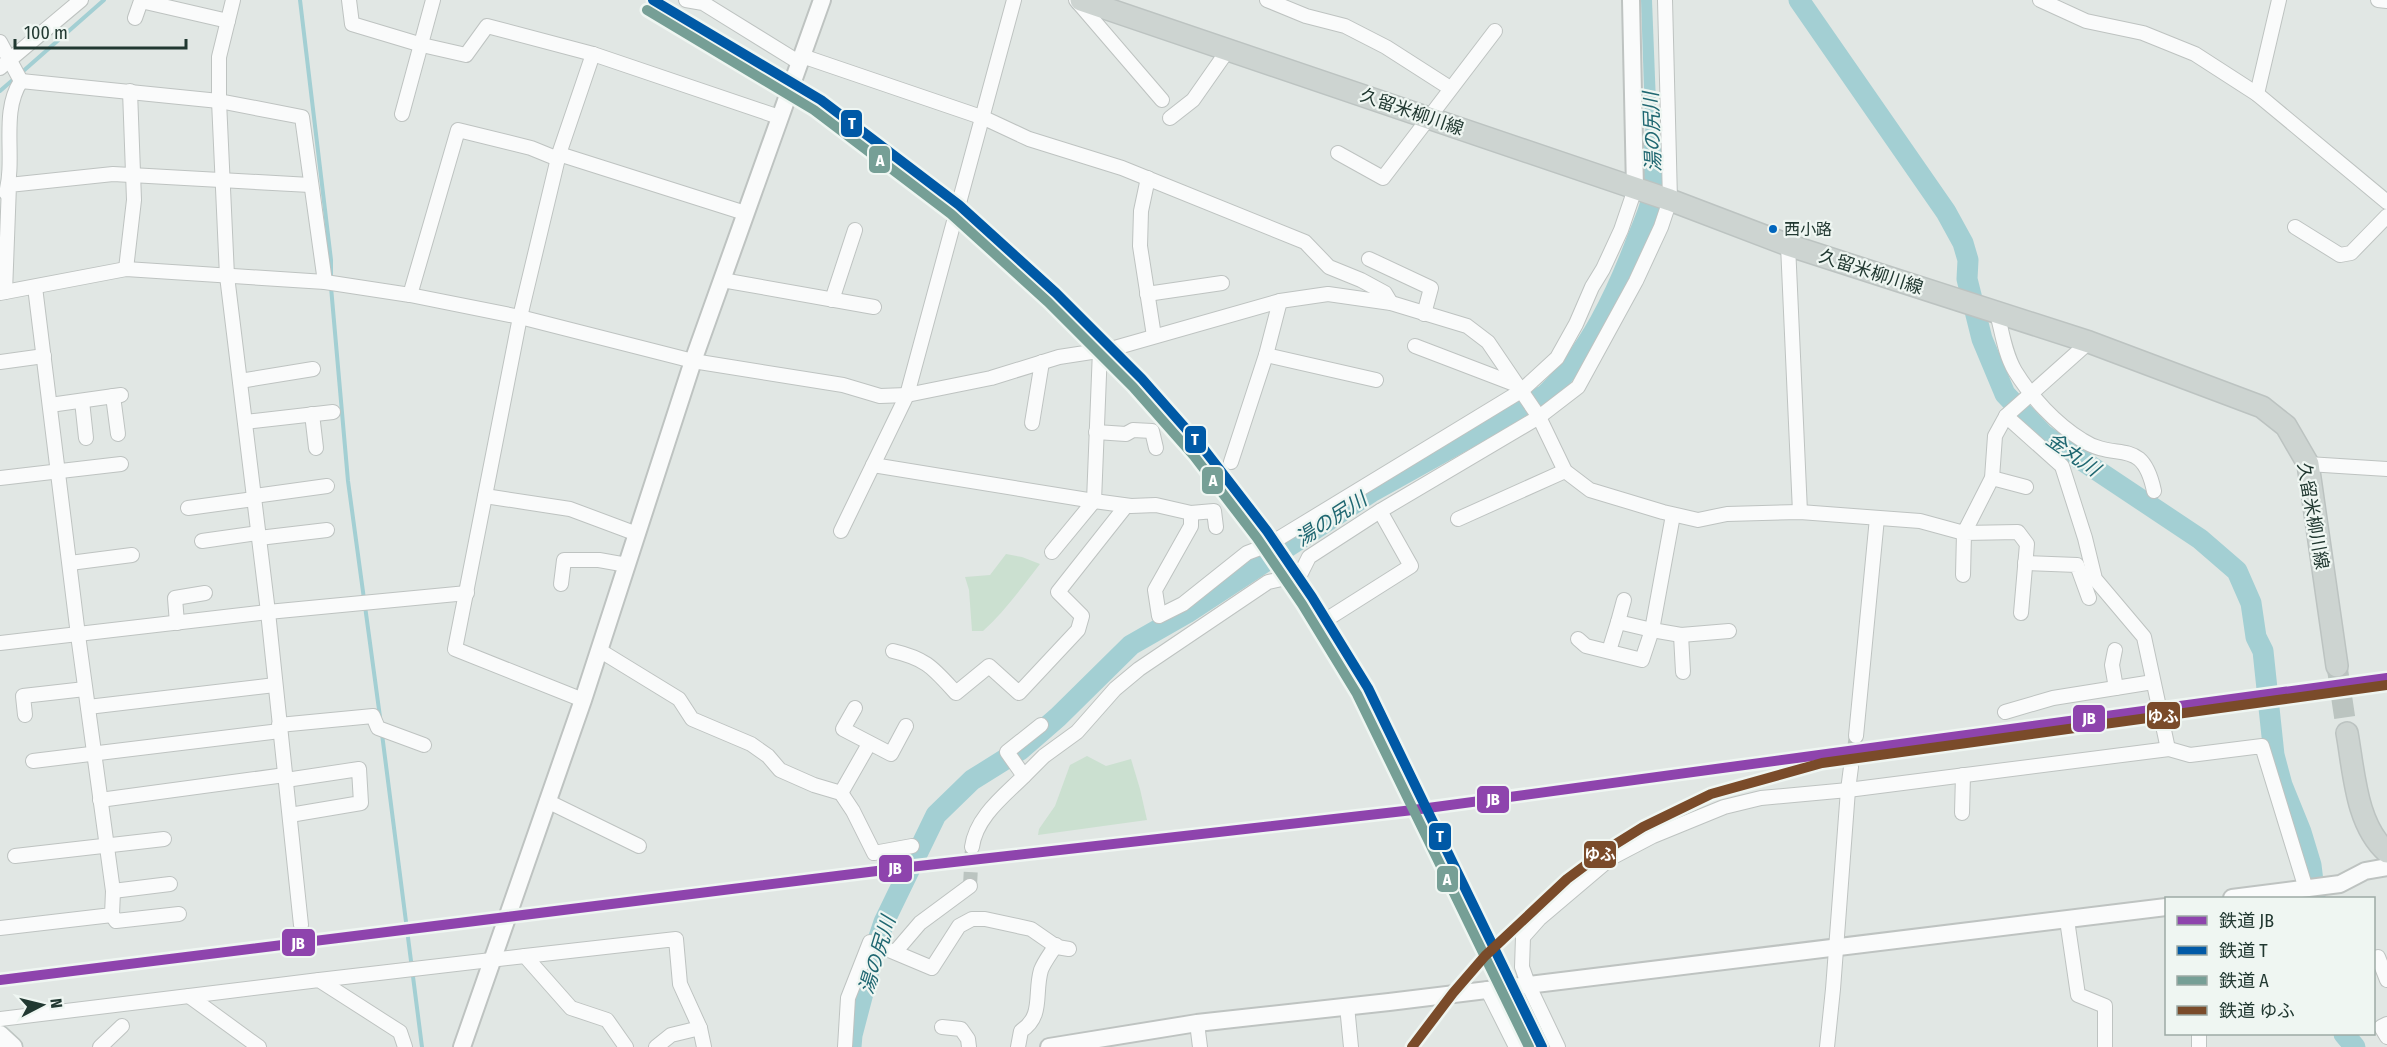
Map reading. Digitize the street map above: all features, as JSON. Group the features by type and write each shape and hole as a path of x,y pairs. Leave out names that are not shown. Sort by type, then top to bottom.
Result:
{"main road":[{"name":"久留米柳川線","path":"1081,0 1669,200 1788,244 2089,342 2262,407 2286,426 2308,464 2337,666"},
{"path":"2347,733 2359,803 2376,843 2387,852"},
{"path":"0,1035 13,1047"}],"street":[{"path":"7,64 81,0"},
{"path":"233,0 219,57 227,276 268,612 301,925"},
{"path":"349,0 352,24 422,45 466,55 487,26 593,54 779,117"},
{"path":"402,114 434,0"},
{"path":"686,0 703,3 801,59 984,118 1029,139 1122,168 1305,242 1329,267 1385,293 1391,303"},
{"path":"462,1047 583,700 693,361 822,0"},
{"path":"841,531 908,395 1014,0"},
{"path":"1076,0 1162,100"},
{"path":"1267,0 1306,16 1345,26 1386,47 1450,88"},
{"path":"1191,513 1191,526 1155,590 1159,616 1183,604 1247,553 1268,545 1519,388 1557,358 1641,191 1631,0"},
{"path":"972,847 974,834 994,806 1044,756 1077,732 1115,689 1139,669 1268,582 1300,575 1309,557 1380,511 1539,417 1578,387 1636,281 1662,227 1669,200 1665,0"},
{"path":"2040,0 2086,21 2143,33 2195,54 2257,94 2387,202"},
{"path":"2257,94 2279,0"},
{"path":"2378,0 2387,2"},
{"path":"135,18 141,1 228,21"},
{"path":"1338,153 1383,178 1431,118 1450,88 1495,31"},
{"path":"0,42 7,64 21,81 219,101 302,117 325,282"},
{"path":"1170,118 1193,100 1228,50"},
{"path":"583,700 455,649 520,317 559,157 593,54"},
{"path":"21,81 15,90 10,107 7,150 9,185 2,293 126,269 325,282 410,295 520,317 693,361 843,385 880,396 908,395 991,378 1059,357 1100,350 1280,301 1328,294 1391,303 1467,326 1488,342 1539,417 1565,471 1590,490 1673,515 1698,520 1727,514 1800,512 1920,521 1964,533 2018,532 2027,543 2021,612"},
{"path":"126,269 134,200 130,91"},
{"path":"410,295 458,130 531,148 745,213"},
{"path":"9,185 113,174 310,185"},
{"path":"1148,178 1141,211 1140,246 1154,336"},
{"path":"0,215 9,185"},
{"path":"2295,227 2340,255 2351,253 2387,216"},
{"path":"832,300 855,230"},
{"path":"1788,244 1800,512"},
{"path":"1370,260 1431,288 1424,314"},
{"path":"722,280 874,307"},
{"path":"1148,294 1222,283"},
{"path":"35,287 112,891 112,915 116,921 179,914"},
{"path":"1231,462 1266,355 1280,301"},
{"path":"1999,313 2014,369 2031,394 2061,424 2084,442 2132,455 2144,461 2151,474 2154,491"},
{"path":"1963,574 1964,533 1992,478 1995,436 2006,416 2089,342"},
{"path":"1415,346 1519,388"},
{"path":"1052,552 1094,501 1100,350"},
{"path":"1266,355 1376,380"},
{"path":"0,362 44,356"},
{"path":"1032,423 1042,362"},
{"path":"240,381 313,369"},
{"path":"50,405 117,396 118,435"},
{"path":"82,401 86,438"},
{"path":"245,422 333,412"},
{"path":"312,414 316,448"},
{"path":"2006,416 2062,466 2085,538 2095,579 2144,637 2168,749"},
{"path":"1096,432 1126,434 1132,430 1152,431 1156,448"},
{"path":"0,478 121,464"},
{"path":"2308,464 2387,469"},
{"path":"873,465 1126,506 1156,505 1191,513 1215,511 1216,526"},
{"path":"1458,519 1565,471"},
{"path":"1992,478 2026,488"},
{"path":"188,508 327,486"},
{"path":"485,496 570,510 637,534"},
{"path":"893,651 915,656 930,665 956,693 989,666 1019,693 1078,630 1082,616 1058,592 1126,506"},
{"path":"1332,616 1411,566 1380,511"},
{"path":"1578,639 1586,646 1642,660 1652,630 1673,515"},
{"path":"1856,736 1878,518"},
{"path":"202,541 327,530"},
{"path":"70,563 132,555"},
{"path":"561,584 564,560 599,560 627,565"},
{"path":"2025,563 2077,565 2089,598"},
{"path":"177,623 175,598 205,593"},
{"path":"0,643 268,612 466,593"},
{"path":"1608,651 1624,600"},
{"path":"1618,622 1681,635 1729,631"},
{"path":"1681,635 1683,672"},
{"path":"599,650 679,699 693,719 751,744 768,756 780,770 814,785 841,793 854,811 874,853 912,846"},
{"path":"2115,650 2112,665 2116,688"},
{"path":"2005,712 2053,698 2153,682"},
{"path":"88,707 275,685"},
{"path":"25,715 22,696 85,688"},
{"path":"855,708 843,729 891,754 906,726"},
{"path":"33,761 373,716 378,728 424,745"},
{"path":"1024,776 1007,752 1041,725"},
{"path":"841,793 869,744"},
{"path":"1558,1047 1522,967 1523,937 1539,919 1611,858 1653,836 1724,807 1761,798 1848,790 2168,749 2190,755 2262,746 2306,889"},
{"path":"1827,1047 1851,767"},
{"path":"100,800 358,769 361,803 290,815"},
{"path":"1962,813 1963,775"},
{"path":"547,801 639,846"},
{"path":"15,856 164,839"},
{"path":"2240,897 2340,884 2365,871 2387,867"},
{"path":"112,891 170,884"},
{"path":"896,951 920,923 970,886"},
{"path":"1049,1047 1197,1023 2165,907"},
{"path":"0,928 112,915"},
{"path":"845,1047 848,998 870,942 932,968 959,926 972,919 985,919 1031,929 1062,947 1041,970 1032,1024 1021,1031 1018,1047"},
{"path":"2067,920 2078,995 2105,1006 2105,1047"},
{"path":"0,1018 676,939 680,984 700,1028 704,1047"},
{"path":"525,956 571,1008 607,1020 626,1047"},
{"path":"2378,957 2387,980"},
{"path":"319,980 400,1032 405,1047"},
{"path":"1487,989 1516,1047"},
{"path":"189,996 258,1047"},
{"path":"1347,1006 1351,1047"},
{"path":"1197,1023 1200,1047"},
{"path":"2387,1024 2381,1027 2387,1037"},
{"path":"100,1047 122,1026"},
{"path":"942,1027 961,1029 968,1039 969,1047"},
{"path":"656,1047 671,1035 700,1028"}],"green space":[{"path":"1006,554 1040,564 1013,599 983,631 972,631 969,590 965,577 990,575"},
{"path":"1087,756 1106,766 1131,759 1147,820 1038,835 1039,829 1055,806 1070,765"}],"water":[{"path":"1641,0 1652,0 1659,181 1647,178"}],"waterway":[{"path":"21,73 104,0"},
{"path":"300,0 331,260 331,279"},
{"name":"金丸川","path":"1799,0 1946,212 1963,243 1968,260 1967,279 1982,339 2005,394 2044,435 2200,539 2237,571 2251,603 2256,637 2263,651 2274,755 2282,785 2301,832 2311,865 2315,897"},
{"path":"0,91 15,78"},
{"name":"湯の尻川","path":"851,1047 852,1035 873,955 884,922 936,815 972,780 1020,750 1058,717 1131,645 1187,613 1373,491 1545,395 1561,378 1588,341 1621,279 1646,218 1652,197 1653,151"},
{"path":"331,287 348,481 364,599"},
{"path":"365,606 380,717"},
{"path":"382,734 422,1047"},
{"name":"金丸川","path":"2345,1035 2355,1047"}],"tunnel":[{"path":"2337,666 2347,733"},
{"path":"1851,767 1856,736"},
{"path":"970,886 972,847"}],"rail line":[{"name":"T","path":"653,0 821,100 959,205 1056,293 1142,379 1203,448 1267,531 1312,597 1368,688 1542,1047"},
{"name":"A","path":"647,10 814,110 951,214 1048,302 1133,387 1194,456 1257,538 1302,604 1357,694 1529,1047"},
{"name":"JB","path":"0,980 901,868 1413,810 2387,678"},
{"name":"ゆふ","path":"1412,1047 1453,993 1485,956 1567,879 1606,850 1643,827 1711,794 1822,763 2387,685"}],"place":[{"name":"西小路","path":"1773,229"}]}
